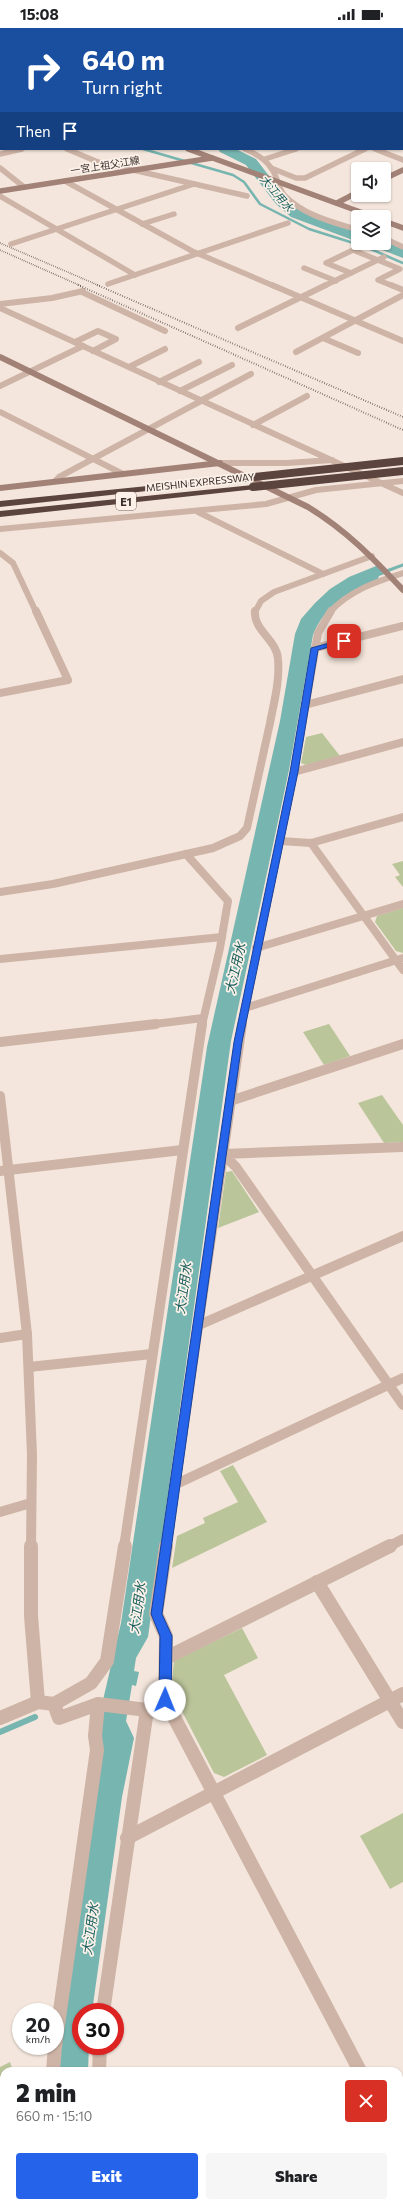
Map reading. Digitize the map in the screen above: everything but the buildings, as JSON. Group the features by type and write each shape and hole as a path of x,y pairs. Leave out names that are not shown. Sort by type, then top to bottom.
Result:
{"highway":[{"name":"MEISHIN EXPRESSWAY","path":"0,504 403,462"},
{"name":"MEISHIN EXPRESSWAY","path":"0,514 403,471"}],"street":[{"path":"0,154 18,150"},
{"path":"69,150 98,162 247,196"},
{"path":"191,150 355,210"},
{"path":"247,150 265,160 271,168 284,195 300,208 351,228"},
{"path":"265,160 293,150"},
{"path":"271,168 296,178 305,178 362,150"},
{"path":"378,150 403,160"},
{"name":"一宮上祖父江線","path":"0,190 212,158"},
{"path":"0,168 24,187"},
{"path":"391,176 403,170"},
{"path":"66,181 198,254 403,341"},
{"path":"11,244 194,184"},
{"path":"0,196 135,275"},
{"path":"336,203 351,196"},
{"path":"142,224 174,214"},
{"path":"108,284 288,223"},
{"path":"391,224 403,228"},
{"path":"391,241 403,246"},
{"path":"350,273 326,263 353,250 382,258 400,269 378,280 403,290"},
{"path":"238,328 382,258"},
{"path":"304,268 336,280"},
{"path":"0,304 52,298 83,292 165,331"},
{"path":"296,352 403,295"},
{"path":"0,308 159,382 334,460 403,493"},
{"path":"75,342 98,331 116,339 93,351"},
{"path":"323,338 358,353"},
{"path":"0,386 83,346"},
{"path":"129,367 165,349"},
{"path":"0,357 286,495 329,520 372,556 403,590"},
{"path":"159,382 199,362"},
{"path":"180,391 232,365"},
{"path":"55,481 59,477 251,374"},
{"path":"254,425 307,396"},
{"path":"0,412 95,458 123,474"},
{"path":"0,488 220,462 287,463 334,460"},
{"path":"0,529 266,504 286,495 403,481"},
{"path":"197,511 323,574"},
{"path":"0,553 13,563 68,680 0,693"},
{"path":"0,892 53,884 186,854 230,842 240,836 247,828 276,690 278,656 273,643 256,623 254,615 258,605 262,598 274,592 372,556"},
{"path":"358,2067 165,1700 166,1636 156,1614 199,1325 230,1101 245,1008 256,948 294,772 318,633 331,611 360,590 390,576 403,573"},
{"path":"315,648 403,626"},
{"path":"306,705 403,679"},
{"path":"294,772 403,742"},
{"path":"280,841 311,843 403,816"},
{"path":"311,843 364,916 400,960 403,970"},
{"path":"0,1718 38,1702 54,1704 85,1688 98,1677 107,1660 182,1150 203,1018 222,937 228,901 186,854"},
{"path":"256,948 403,904"},
{"path":"0,959 222,937"},
{"path":"245,1008 400,960"},
{"path":"0,1042 203,1018"},
{"path":"230,1101 403,1044"},
{"path":"0,1096 4,1170 27,1334 29,1367 31,1503 31,1616 38,1702"},
{"path":"223,1154 403,1148"},
{"path":"4,1170 182,1150"},
{"path":"223,1154 236,1167 403,1405"},
{"path":"199,1325 403,1236"},
{"path":"0,1338 27,1334"},
{"path":"29,1367 152,1354"},
{"path":"174,1485 403,1378"},
{"path":"0,1512 31,1503"},
{"path":"166,1658 403,1539"},
{"path":"317,1582 403,1722"},
{"path":"127,1838 403,1694"},
{"path":"54,1704 59,1718 98,1704 157,1711 165,1700"},
{"path":"60,2003 97,1750 94,1736 98,1704"},
{"path":"104,2003 127,1838 141,1709"},
{"path":"53,2067 54,2055"},
{"path":"99,2067 100,2055"}],"green space":[{"path":"322,733 340,756 306,765 301,763 306,737"},
{"path":"403,861 403,887 395,877 400,875 392,864"},
{"path":"403,908 403,953 396,951 375,922 377,916"},
{"path":"329,1024 350,1056 324,1065 303,1032"},
{"path":"382,1095 403,1125 403,1142 384,1143 358,1103"},
{"path":"232,1171 259,1212 218,1228 226,1172"},
{"path":"233,1465 267,1522 172,1568 177,1536 205,1523 203,1518 238,1502 220,1471"},
{"path":"242,1628 258,1658 224,1675 267,1755 224,1777 214,1773 171,1690 174,1661"},
{"path":"403,1813 403,1882 390,1889 360,1836"},
{"path":"10,2062 12,2067 0,2067"}],"water":[{"path":"381,564 390,572 379,576 378,579 339,600 324,615 313,635 289,770 231,1041 148,1637 136,1658 134,1671 139,1672 136,1686 132,1685 126,1721 134,1738 122,1797 93,2003 72,2003 72,2055 89,2055 88,2067 59,2067 60,2055 64,2055 64,2009 103,1700 121,1623 207,1047 280,721 295,634 301,619 330,589 349,577"}],"waterway":[{"path":"146,150 233,175 244,182 260,204 309,229 366,247 403,263"},
{"name":"大江用水","path":"227,150 251,162 281,201 296,214 351,234"},
{"name":"大江用水","path":"391,248 403,253"},
{"name":"大江用水","path":"384,572 403,565"},
{"path":"0,1732 35,1717"}],"railway":[{"path":"0,243 100,286"},
{"path":"0,250 81,286"},
{"path":"78,285 403,430"},
{"path":"97,285 403,417"}],"route":[{"path":"165,1700 166,1636 156,1614 201,1311 238,1042 256,948 294,772 315,648 344,641"}]}
